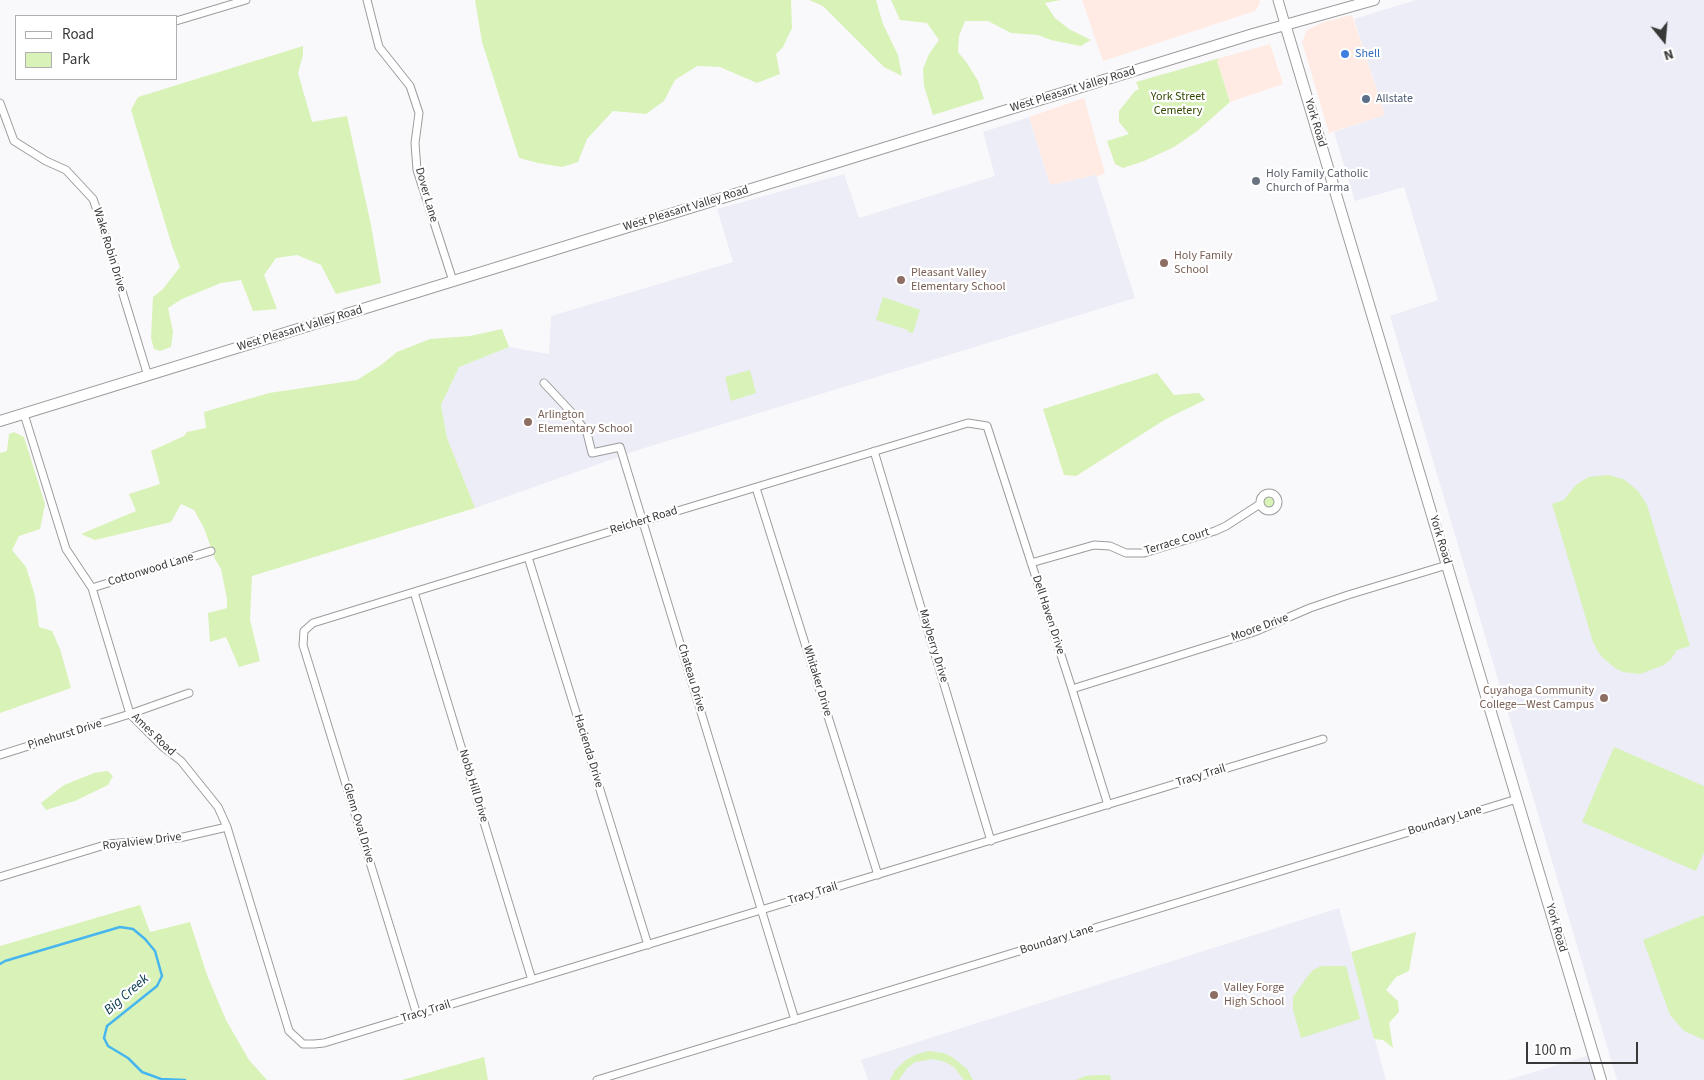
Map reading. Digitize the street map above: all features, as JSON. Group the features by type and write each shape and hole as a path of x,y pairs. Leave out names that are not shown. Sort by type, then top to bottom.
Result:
{"main road":[{"name":"West Pleasant Valley Road","path":"0,421 1285,24 1374,0"},
{"name":"York Road","path":"1285,24 1601,1080"}],"street":[{"path":"178,21 246,0"},
{"name":"Dover Lane","path":"367,0 379,47 410,86 419,113 416,143 417,170 453,281"},
{"name":"York Road","path":"1278,0 1285,24"},
{"name":"Wake Robin Drive","path":"0,103 14,141 66,170 93,198 148,376"},
{"name":"Chateau Drive","path":"544,382 587,433 592,453 620,447 795,1020"},
{"name":"Ames Road","path":"24,414 66,549 92,588 130,714 163,747 181,761 218,807 227,826 289,1031 303,1044"},
{"name":"Reichert Road","path":"304,631 313,623 874,451 968,423 987,426"},
{"name":"Dell Haven Drive","path":"987,426 1108,805"},
{"name":"Mayberry Drive","path":"874,451 991,841"},
{"name":"Whitaker Drive","path":"756,488 878,875"},
{"name":"Terrace Court","path":"1031,563 1094,545 1110,546 1126,553 1144,553 1215,531 1260,504"},
{"name":"Cottonwood Lane","path":"92,588 211,551"},
{"name":"Hacienda Drive","path":"528,557 648,945"},
{"name":"Moore Drive","path":"1072,689 1254,632 1338,598 1447,565"},
{"name":"Nobb Hill Drive","path":"414,592 532,980"},
{"name":"Glenn Oval Drive","path":"304,631 303,645 417,1015"},
{"name":"Pinehurst Drive","path":"0,755 130,714 189,693"},
{"name":"Tracy Trail","path":"303,1044 324,1043 1323,739"},
{"name":"Boundary Lane","path":"597,1080 1517,799"},
{"name":"Royalview Drive","path":"0,877 108,844 179,838 227,826"}],"shaded area":[{"path":"1082,0 1259,0 1260,3 1256,10 1252,12 1103,61"},
{"name":"Cuyahoga Community College—West Campus","path":"1416,0 1704,0 1704,1080 1617,1080 1390,316 1438,300 1404,187 1355,201 1334,132 1385,115 1354,19"},
{"path":"1352,15 1385,115 1329,133 1302,42 1307,30 1324,22"},
{"path":"1270,44 1283,84 1230,102 1217,61 1220,58"},
{"path":"1084,98 1105,173 1097,177 1096,175 1050,185 1029,117"},
{"name":"Pleasant Valley Elementary School","path":"1029,117 1050,185 1096,175 1135,298 641,449 475,508 447,438 441,405 459,367 509,347 549,354 551,316 733,262 717,209 844,174 859,218 995,176 983,132"},
{"name":"Valley Forge High School","path":"1339,908 1386,1080 868,1080 861,1060"},
{"path":"1593,1054 1601,1080 1508,1080"}],"green space":[{"path":"475,0 791,0 792,28 783,47 776,54 780,74 757,83 720,67 697,66 675,80 664,101 646,114 613,111 587,139 578,162 562,167 519,158 482,42"},
{"path":"809,0 876,0 883,24 898,55 902,76 884,67 823,6"},
{"path":"891,0 1061,0 1045,3 1055,18 1069,29 1091,40 1081,46 1051,40 1038,35 1011,33 988,21 965,21 959,36 958,52 978,81 984,99 933,115 924,86 923,69 929,54 939,40 927,23 900,20"},
{"path":"303,46 303,55 298,73 312,122 347,116 371,225 381,283 336,294 321,265 297,255 276,258 264,275 277,309 253,311 241,280 221,283 182,299 168,308 173,332 171,347 160,351 154,349 151,338 153,297 163,289 180,267 131,110 138,97"},
{"name":"York Street Cemetery","path":"1220,58 1217,61 1230,102 1196,132 1174,147 1144,161 1123,168 1115,164 1107,141 1129,134 1119,122 1119,111 1135,91 1139,89 1136,82"},
{"path":"883,297 920,310 913,333 876,320"},
{"path":"502,329 509,347 459,367 441,405 447,438 475,508 252,576 250,620 260,661 239,667 226,637 210,642 208,613 227,608 227,599 221,569 215,559 204,528 194,510 181,504 171,522 95,540 81,534 136,511 129,494 160,484 151,451 184,436 187,432 206,428 204,412 269,393 357,380 397,352 430,339 470,336"},
{"path":"750,370 756,393 731,401 725,377"},
{"path":"1157,373 1174,395 1199,393 1205,400 1166,419 1076,476 1064,475 1043,409"},
{"path":"14,432 24,437 45,504 40,529 19,536 12,550 26,567 35,596 39,627 52,631 60,649 71,688 0,713 0,453 7,451 9,434"},
{"path":"1608,475 1623,479 1631,485 1638,491 1647,505 1690,646 1677,650 1664,665 1640,674 1623,672 1615,668 1597,650 1552,504 1564,500 1574,487 1589,477"},
{"path":"1269,496 1275,502 1269,508 1263,502"},
{"path":"1614,747 1704,786 1704,852 1696,871 1582,822"},
{"path":"108,771 113,776 108,785 75,801 46,810 41,803 64,785 94,773"},
{"path":"140,905 150,932 190,922 207,975 226,1020 249,1060 267,1080 0,1080 0,946"},
{"path":"1704,915 1704,1040 1684,1031 1670,1015 1643,940"},
{"path":"1416,932 1409,971 1396,977 1386,990 1398,1001 1399,1012 1389,1023 1393,1048 1383,1040 1374,1039 1351,952"},
{"path":"1321,966 1346,966 1360,1019 1301,1038 1293,1010 1293,997 1313,970"},
{"path":"928,1051 944,1053 952,1057 967,1069 973,1080 964,1080 954,1067 933,1059 915,1062 907,1068 899,1080 890,1080 895,1070 906,1060"},
{"path":"484,1057 488,1080 402,1080"},
{"path":"1110,1075 1111,1080 1076,1080 1085,1076"}],"waterway":[{"name":"Big Creek","path":"0,964 120,927 133,929 155,951 162,976 157,986 107,1026 104,1038 108,1046 128,1058 142,1072 161,1079 185,1080"}],"place":[{"name":"Shell","path":"1345,54"},
{"name":"Allstate","path":"1366,99"},
{"name":"Holy Family Catholic Church of Parma","path":"1256,181"},
{"name":"Holy Family School","path":"1164,263"},
{"name":"Pleasant Valley Elementary School","path":"901,280"},
{"name":"Arlington Elementary School","path":"528,422"},
{"name":"Cuyahoga Community College—West Campus","path":"1604,698"},
{"name":"Valley Forge High School","path":"1214,995"}]}
